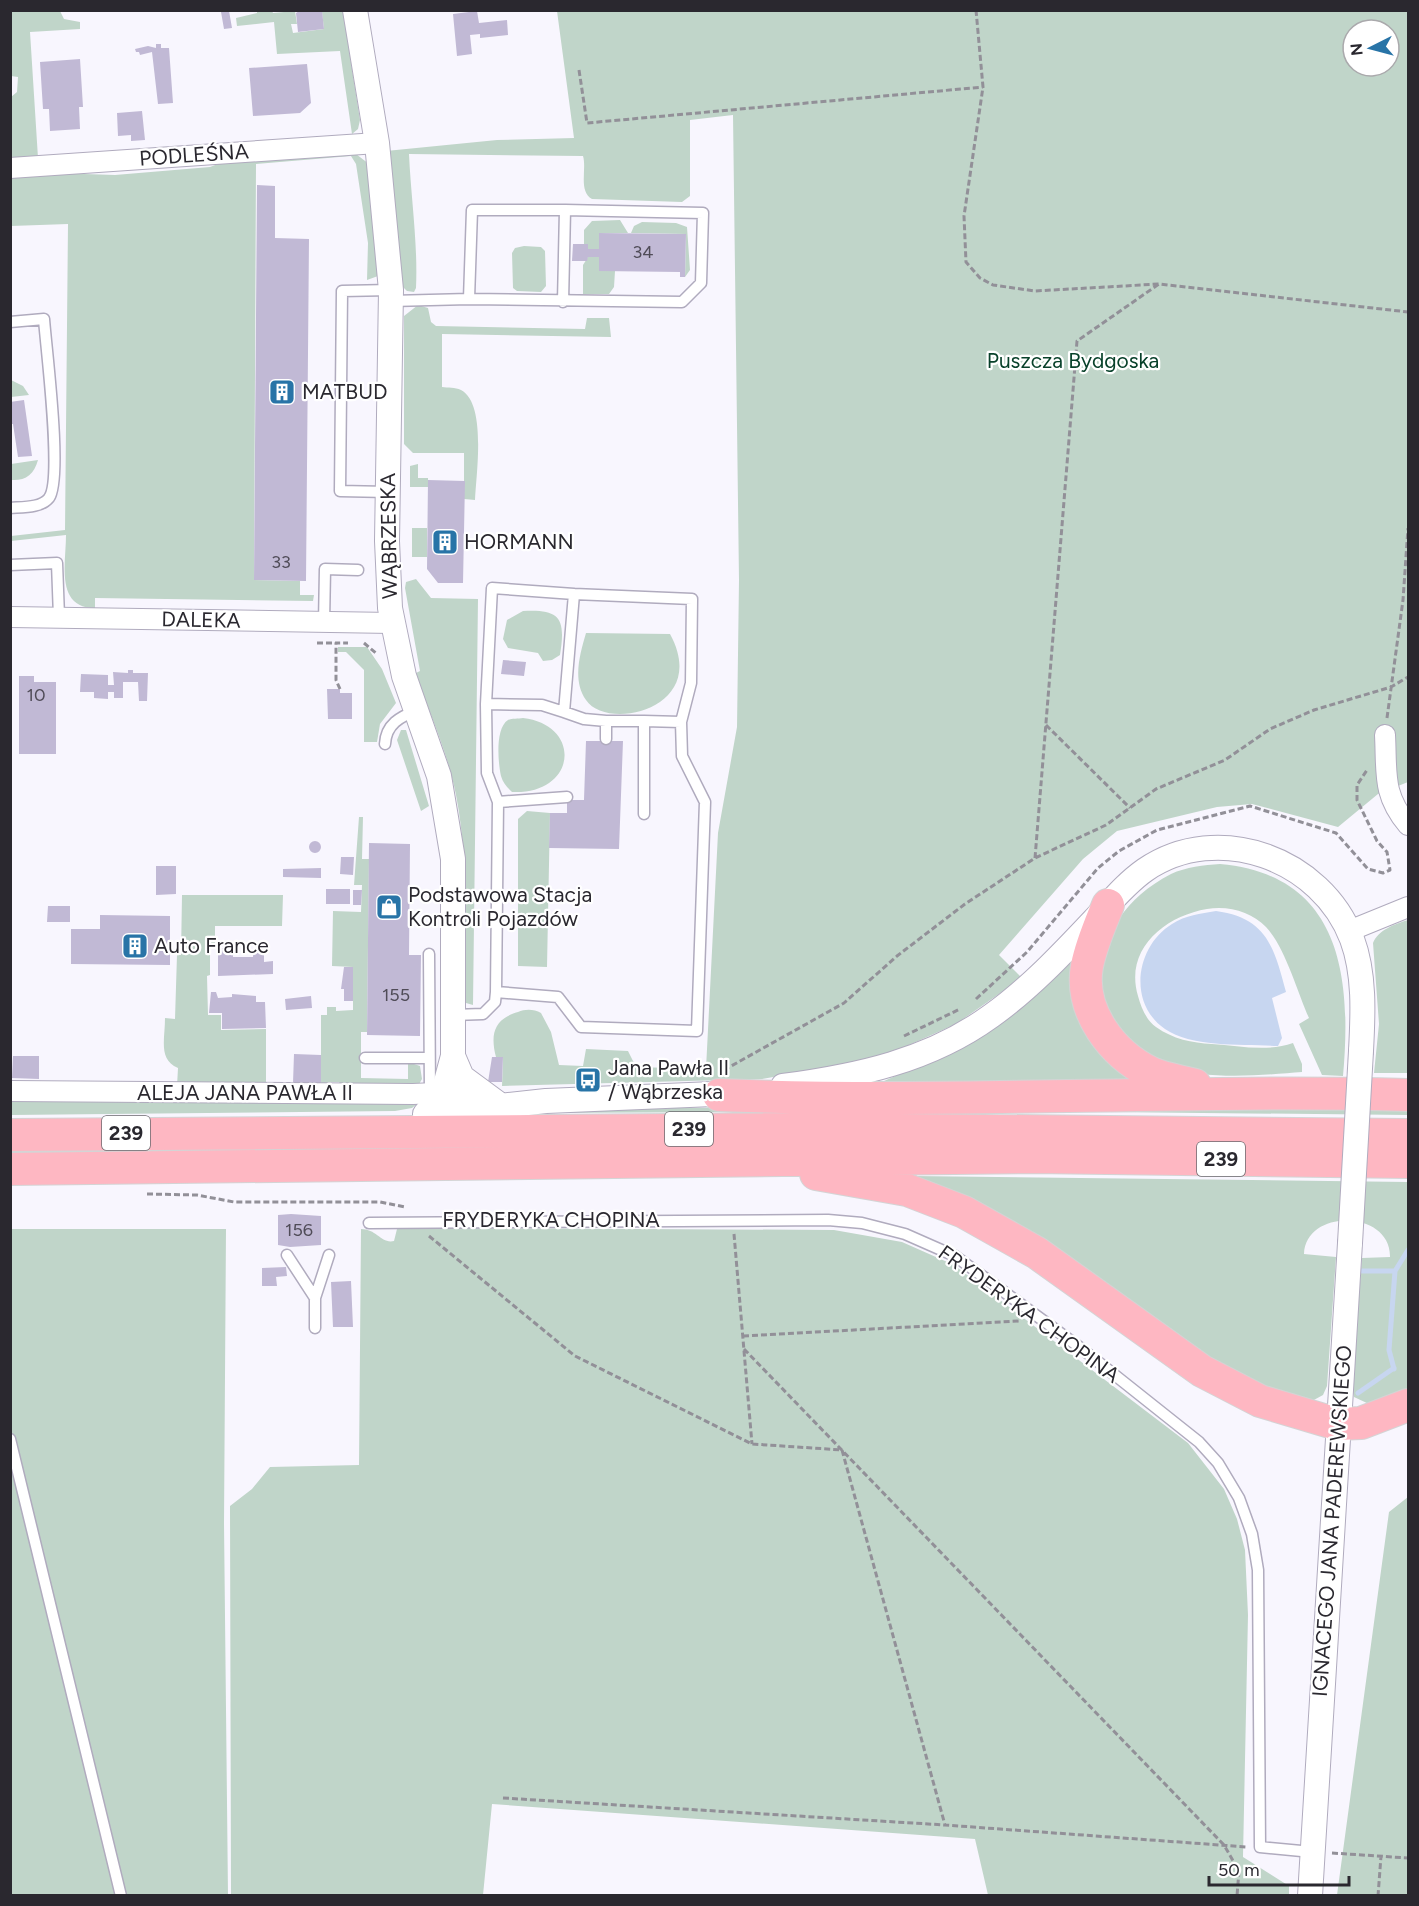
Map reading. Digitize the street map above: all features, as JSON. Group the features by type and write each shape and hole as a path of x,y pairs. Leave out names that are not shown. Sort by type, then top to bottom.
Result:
{"main road":[{"path":"1108,905 1093,946 1086,982 1092,1011 1106,1038 1130,1061 1149,1072 1231,1093"},
{"path":"717,1085 813,1099 1161,1096 1231,1093 1408,1095"},
{"path":"349,1131 433,1100"},
{"name":"239","path":"10,1169 233,1146 349,1131 814,1129 1408,1135"},
{"name":"ALEJA JANA PAWŁA II","path":"10,1135 233,1146"},
{"name":"239","path":"233,1146 729,1160 1034,1157 1408,1162"},
{"path":"729,1160 907,1190 964,1212 1036,1253 1202,1371 1232,1389 1260,1401 1337,1424 1361,1423 1408,1405"}],"street":[{"name":"WĄBRZESKA","path":"355,10 377,143 391,295 387,565 392,623 404,676 440,776 452,844 453,1056 462,1077 500,1105"},
{"name":"PODLEŚNA","path":"10,168 377,143"},
{"name":"DALEKA","path":"10,617 392,623"},
{"path":"1385,735 1389,795 1395,808 1408,825"},
{"name":"IGNACEGO JANA PADEREWSKIEGO","path":"433,1100 500,1105 856,1075 903,1062 949,1041 991,1017 1020,992 1133,879 1169,857 1194,850 1232,848 1269,857 1309,879 1331,903 1349,931 1357,954 1361,981 1361,1051 1356,1147 1337,1424 1322,1853 1310,1896"},
{"path":"1349,931 1408,907"},
{"name":"WĄBRZESKA","path":"433,1100 453,1056"},
{"name":"ALEJA JANA PAWŁA II","path":"10,1091 433,1100 480,1091"}],"lane":[{"path":"388,492 340,491 342,291 469,299 682,303 701,283 704,213 472,210 469,299"},
{"path":"563,302 564,210"},
{"path":"10,322 44,320 53,421 54,487 49,498 39,505 10,508"},
{"path":"10,565 57,563 59,617"},
{"path":"324,623 325,569 358,570"},
{"path":"453,1015 483,1014 495,1002 496,992 498,802 487,773 486,704 492,588 692,599 691,683 681,722 682,756 705,802 697,1031 581,1027 558,997 496,992"},
{"path":"564,712 574,594"},
{"path":"486,704 542,705 584,719 681,722"},
{"path":"385,744 388,732 395,721 417,710"},
{"path":"606,721 606,739"},
{"path":"644,721 644,814"},
{"path":"498,802 567,797"},
{"path":"429,954 429,1058 433,1100"},
{"path":"365,1058 429,1058"},
{"name":"FRYDERYKA CHOPINA","path":"369,1223 733,1219 862,1223 905,1234 954,1256 1042,1320 1199,1442 1226,1474 1246,1513 1258,1570 1260,1847"},
{"path":"287,1255 315,1298"},
{"path":"315,1328 315,1298 329,1255"},
{"path":"10,1439 121,1896"},
{"path":"1260,1847 1322,1853"}],"path":[{"path":"976,10 983,87 964,216 966,262 980,278 993,285 1035,291 1159,284 1408,312"},
{"path":"579,70 587,123 983,87"},
{"path":"1035,858 1077,341 1159,284"},
{"path":"1385,735 1407,557 1408,528"},
{"path":"340,689 336,680 336,643 367,644 380,659"},
{"path":"717,1085 736,1061 844,1003 897,956 957,910 1035,858 1106,825 1156,789 1225,760 1270,729 1314,710 1391,687 1408,677"},
{"path":"1046,725 1130,808"},
{"path":"139,1194 197,1195 234,1202 393,1203 409,1210 411,1221 575,1356 752,1444 842,1450"},
{"path":"733,1219 752,1444"},
{"path":"743,1336 1042,1320"},
{"path":"744,1348 1224,1845 1239,1871 1237,1896"},
{"path":"842,1450 945,1825"},
{"path":"503,1798 1260,1847"},
{"path":"1322,1853 1408,1858"},
{"path":"1378,1896 1381,1856"}],"green space":[{"path":"11,11 60,11 64,19 80,22 80,29 30,32 38,158 11,160 11,97 17,92 18,77 11,76"},
{"path":"257,11 272,11 273,13 295,11 297,24 291,24 293,33 324,29 322,12 343,11 360,120 358,129 352,134 340,51 277,54 274,22 237,26 236,18 257,13"},
{"name":"Puszcza Bydgoska","path":"557,11 1408,11 1408,782 1378,794 1338,827 1252,804 1217,807 1117,831 1083,859 999,955 1022,978 956,1024 880,1058 762,1079 502,1086 503,1058 496,1057 494,1034 499,1023 504,1019 527,1010 541,1013 551,1032 559,1065 583,1066 586,1049 628,1051 636,1067 706,1069 718,833 737,727 739,580 733,115 690,120 690,196 682,202 592,199 585,191 583,156 409,154 416,288 414,292 407,291 400,284 386,151 497,140 574,138"},
{"path":"356,154 369,164 378,276 367,280 368,243 356,164 351,156 256,164 254,580 300,581 300,595 314,595 313,601 95,598 95,608 82,606 74,601 68,592 65,570 66,535 11,541 11,536 65,530 68,224 11,226 11,177 54,173 115,175 210,167 223,162"},
{"path":"620,220 628,233 600,233 599,249 588,249 588,245 584,244 584,230 592,221"},
{"path":"642,222 676,223 687,227 690,270 685,277 686,234 631,233 634,226"},
{"path":"541,247 545,251 546,286 541,292 517,291 513,288 512,253 515,248"},
{"path":"588,257 599,257 599,271 615,271 614,287 609,294 583,294 583,265"},
{"path":"418,305 428,308 431,322 436,326 585,329 587,318 609,318 611,337 442,334 442,387 461,390 469,398 477,424 478,457 475,500 464,499 464,453 413,453 404,444 404,316"},
{"path":"11,380 23,386 29,395 11,397"},
{"path":"38,460 34,470 28,476 11,480 11,464"},
{"path":"418,464 418,478 428,478 428,487 410,487 410,466"},
{"path":"412,528 427,528 427,557 412,557"},
{"path":"416,579 431,598 478,599 473,1005 466,1003 464,997 465,871 456,795 443,748 416,673 420,671 405,588 406,582"},
{"path":"523,611 545,612 558,618 562,632 560,655 552,660 543,661 538,653 508,648 503,639 507,620"},
{"path":"586,633 670,634 679,660 677,680 667,696 651,707 633,713 614,714 597,709 586,700 579,684 578,667"},
{"path":"338,647 367,647 382,669 396,703 380,724 377,742 364,742 364,670 346,652 338,652"},
{"path":"523,718 542,723 556,733 563,745 564,759 560,772 550,783 534,790 512,792 501,776 498,755 499,738 508,720"},
{"path":"401,730 406,730 429,806 421,811 397,740"},
{"path":"527,811 550,813 547,967 518,966 518,819"},
{"path":"359,817 363,817 362,859 369,859 367,1032 361,1032 361,1078 408,1079 408,1062 420,1066 422,1079 418,1086 342,1087 339,1082 328,1082 327,1085 296,1086 293,1083 321,1083 321,1015 327,1015 327,1007 336,1007 336,1011 353,1010 353,967 332,966 333,911 361,912 362,885 354,885"},
{"path":"1220,864 1260,872 1292,888 1314,910 1330,937 1340,968 1345,1002 1343,1076 1322,1075 1299,1024 1309,1018 1285,957 1273,936 1254,917 1231,909 1215,908 1191,913 1163,927 1152,938 1137,964 1135,979 1142,1009 1149,1021 1156,1027 1169,1035 1190,1041 1264,1048 1293,1043 1302,1064 1302,1072 1235,1076 1184,1071 1170,1066 1139,1048 1117,1025 1105,999 1102,971 1107,943 1120,917 1142,893 1171,874 1189,868"},
{"path":"182,895 283,895 282,926 215,926 215,945 210,945 210,975 207,976 208,1015 221,1015 221,1030 266,1029 266,1084 177,1086 178,1068 165,1054 164,1041 165,1018 175,1019 177,955 181,955"},
{"path":"1408,920 1408,1073 1374,1073 1379,1024 1373,943 1383,931"},
{"path":"1077,950 1137,1083 875,1085 918,1066"},
{"path":"10,1096 418,1103 412,1108 395,1111 11,1115"},
{"path":"1408,1107 1408,1115 1011,1111 523,1113 559,1109"},
{"path":"913,1176 1408,1182 1408,1390 1369,1404 1354,1397 1352,1382 1362,1258 1390,1257 1387,1241 1377,1230 1364,1223 1332,1222 1318,1228 1308,1239 1304,1254 1336,1257 1327,1386 1323,1395 1312,1401 1247,1381"},
{"path":"11,1229 226,1229 224,1523 228,1895 11,1896"},
{"path":"361,1229 371,1231 382,1239 394,1241 397,1229 834,1230 902,1242 954,1265 1188,1443 1224,1489 1237,1519 1245,1550 1248,1615 1243,1857 1289,1886 1289,1895 988,1895 975,1839 492,1804 483,1895 231,1895 230,1506 252,1489 270,1467 359,1465"},
{"path":"1408,1497 1408,1895 1337,1895 1389,1512"}],"water":[{"path":"1216,911 1247,920 1266,937 1272,948 1286,992 1272,998 1282,1038 1278,1046 1219,1044 1176,1035 1153,1018 1145,1005 1141,990 1141,975 1150,946 1160,934 1177,921 1193,915"}],"building":[{"path":"301,10 322,10 324,29 298,32 296,13"},
{"path":"229,11 232,28 224,29 221,12"},
{"path":"477,11 479,23 507,20 508,35 480,38 480,34 470,35 472,54 457,56 453,14"},
{"path":"156,44 161,44 161,48 169,48 173,103 158,104 152,52 140,55 135,49 148,46 156,48"},
{"path":"80,59 83,107 79,107 80,129 50,131 49,109 43,109 40,62"},
{"path":"307,64 311,103 300,113 253,116 249,68"},
{"path":"142,111 145,140 131,141 131,135 118,136 117,113"},
{"name":"MATBUD","path":"257,185 275,186 275,238 309,239 306,581 254,580"},
{"path":"599,233 686,234 685,277 680,277 680,272 599,271 599,257 588,257 587,261 572,261 573,244 588,244 588,249 599,249"},
{"path":"24,400 32,456 18,457 13,424 10,424 10,402"},
{"name":"HORMANN","path":"428,480 465,481 463,583 438,583 427,569"},
{"path":"503,660 526,662 524,676 501,674"},
{"path":"128,670 133,670 133,673 148,673 147,701 139,701 138,682 123,682 123,698 114,698 114,692 108,692 108,699 94,698 94,692 80,692 81,674 108,675 108,685 114,685 113,672 128,673"},
{"path":"19,676 34,676 34,682 56,682 56,754 19,754"},
{"path":"327,689 340,689 340,693 352,693 352,719 328,719"},
{"path":"586,741 623,741 619,849 549,848 550,813 567,813 567,800 584,800"},
{"path":"317,841 320,842 320,852 313,853 310,852 309,845 310,842"},
{"path":"369,843 410,844 409,955 421,955 420,1036 367,1035"},
{"path":"341,857 354,857 353,875 340,874"},
{"path":"156,866 176,866 176,894 156,895"},
{"path":"321,868 321,878 283,877 283,869"},
{"path":"326,889 350,889 350,904 326,904"},
{"path":"353,890 362,890 361,905 353,905"},
{"path":"48,906 70,906 70,922 47,922"},
{"name":"Auto France","path":"100,915 170,916 170,965 71,964 71,929 100,929"},
{"path":"218,948 233,948 233,957 253,957 253,950 264,950 264,962 273,961 273,974 218,976"},
{"path":"344,967 353,967 353,1001 344,1001 344,989 341,989"},
{"path":"211,992 216,992 218,998 232,997 232,994 256,996 256,1002 265,1002 266,1028 222,1029 222,1013 209,1013"},
{"path":"311,996 312,1008 286,1010 285,999"},
{"path":"294,1054 321,1055 321,1084 293,1083"},
{"path":"13,1056 39,1056 39,1079 12,1078"},
{"path":"492,1057 503,1057 502,1082 488,1082"},
{"path":"278,1215 321,1216 321,1245 290,1247 278,1245"},
{"path":"286,1267 287,1276 276,1277 277,1286 262,1286 262,1268"},
{"path":"351,1281 353,1327 333,1327 331,1282"}],"waterway":[{"path":"1394,1369 1389,1350 1395,1271 1408,1250"},
{"path":"1362,1271 1395,1271"},
{"path":"1358,1393 1394,1368"}],"place":[{"name":"MATBUD","path":"282,392"},
{"name":"HORMANN","path":"445,542"},
{"name":"Podstawowa Stacja Kontroli Pojazdów","path":"389,907"},
{"name":"Auto France","path":"135,946"},
{"name":"Jana Pawła II / Wąbrzeska","path":"588,1080"}]}
